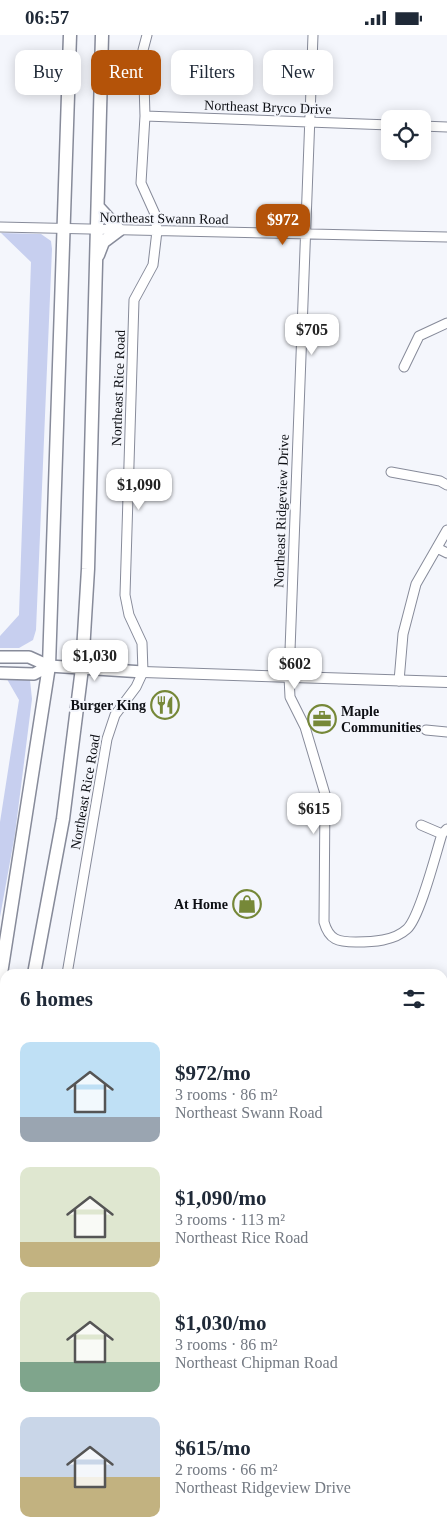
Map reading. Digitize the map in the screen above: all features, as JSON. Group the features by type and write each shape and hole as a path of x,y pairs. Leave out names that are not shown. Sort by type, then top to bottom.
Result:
{"main road":[{"path":"2,969 49,667 70,35"},
{"path":"35,969 63,819 82,668 88,569 102,35"},
{"path":"96,260 103,242 118,230 98,207"},
{"path":"0,657 29,657 49,667 143,672"},
{"path":"0,673 34,675 49,667"}],"street":[{"name":"Northeast Rice Road","path":"68,969 107,739 115,715 136,687 143,672 142,643 129,615 125,583 134,300 153,265 157,231 155,214 141,183 144,116 143,50 147,35"},
{"name":"Northeast Ridgeview Drive","path":"313,35 304,235 289,677 290,697 305,727 326,794 324,922 327,932 333,939 342,942 372,942 386,940 408,929 418,909 445,832"},
{"name":"Northeast Bryco Drive","path":"144,116 381,125"},
{"path":"431,126 447,127"},
{"name":"Northeast Swann Road","path":"0,227 447,237"},
{"path":"404,367 419,336 447,323"},
{"path":"390,473 440,481 447,485"},
{"path":"399,681 403,634 416,584 447,530"},
{"path":"437,548 447,553"},
{"path":"143,672 447,682"},
{"path":"426,730 447,732"},
{"path":"421,825 445,832"}],"shaded area":[{"path":"1,233 41,234 51,241 52,249 36,630 33,640 19,648 0,648 0,636 19,615 31,262"},
{"path":"4,674 23,676 30,680 32,699 15,834 0,917 0,822 19,700"}],"place":[{"name":"Burger King","path":"165,705"},
{"name":"Maple Communities","path":"322,719"},
{"name":"At Home","path":"247,904"}]}
